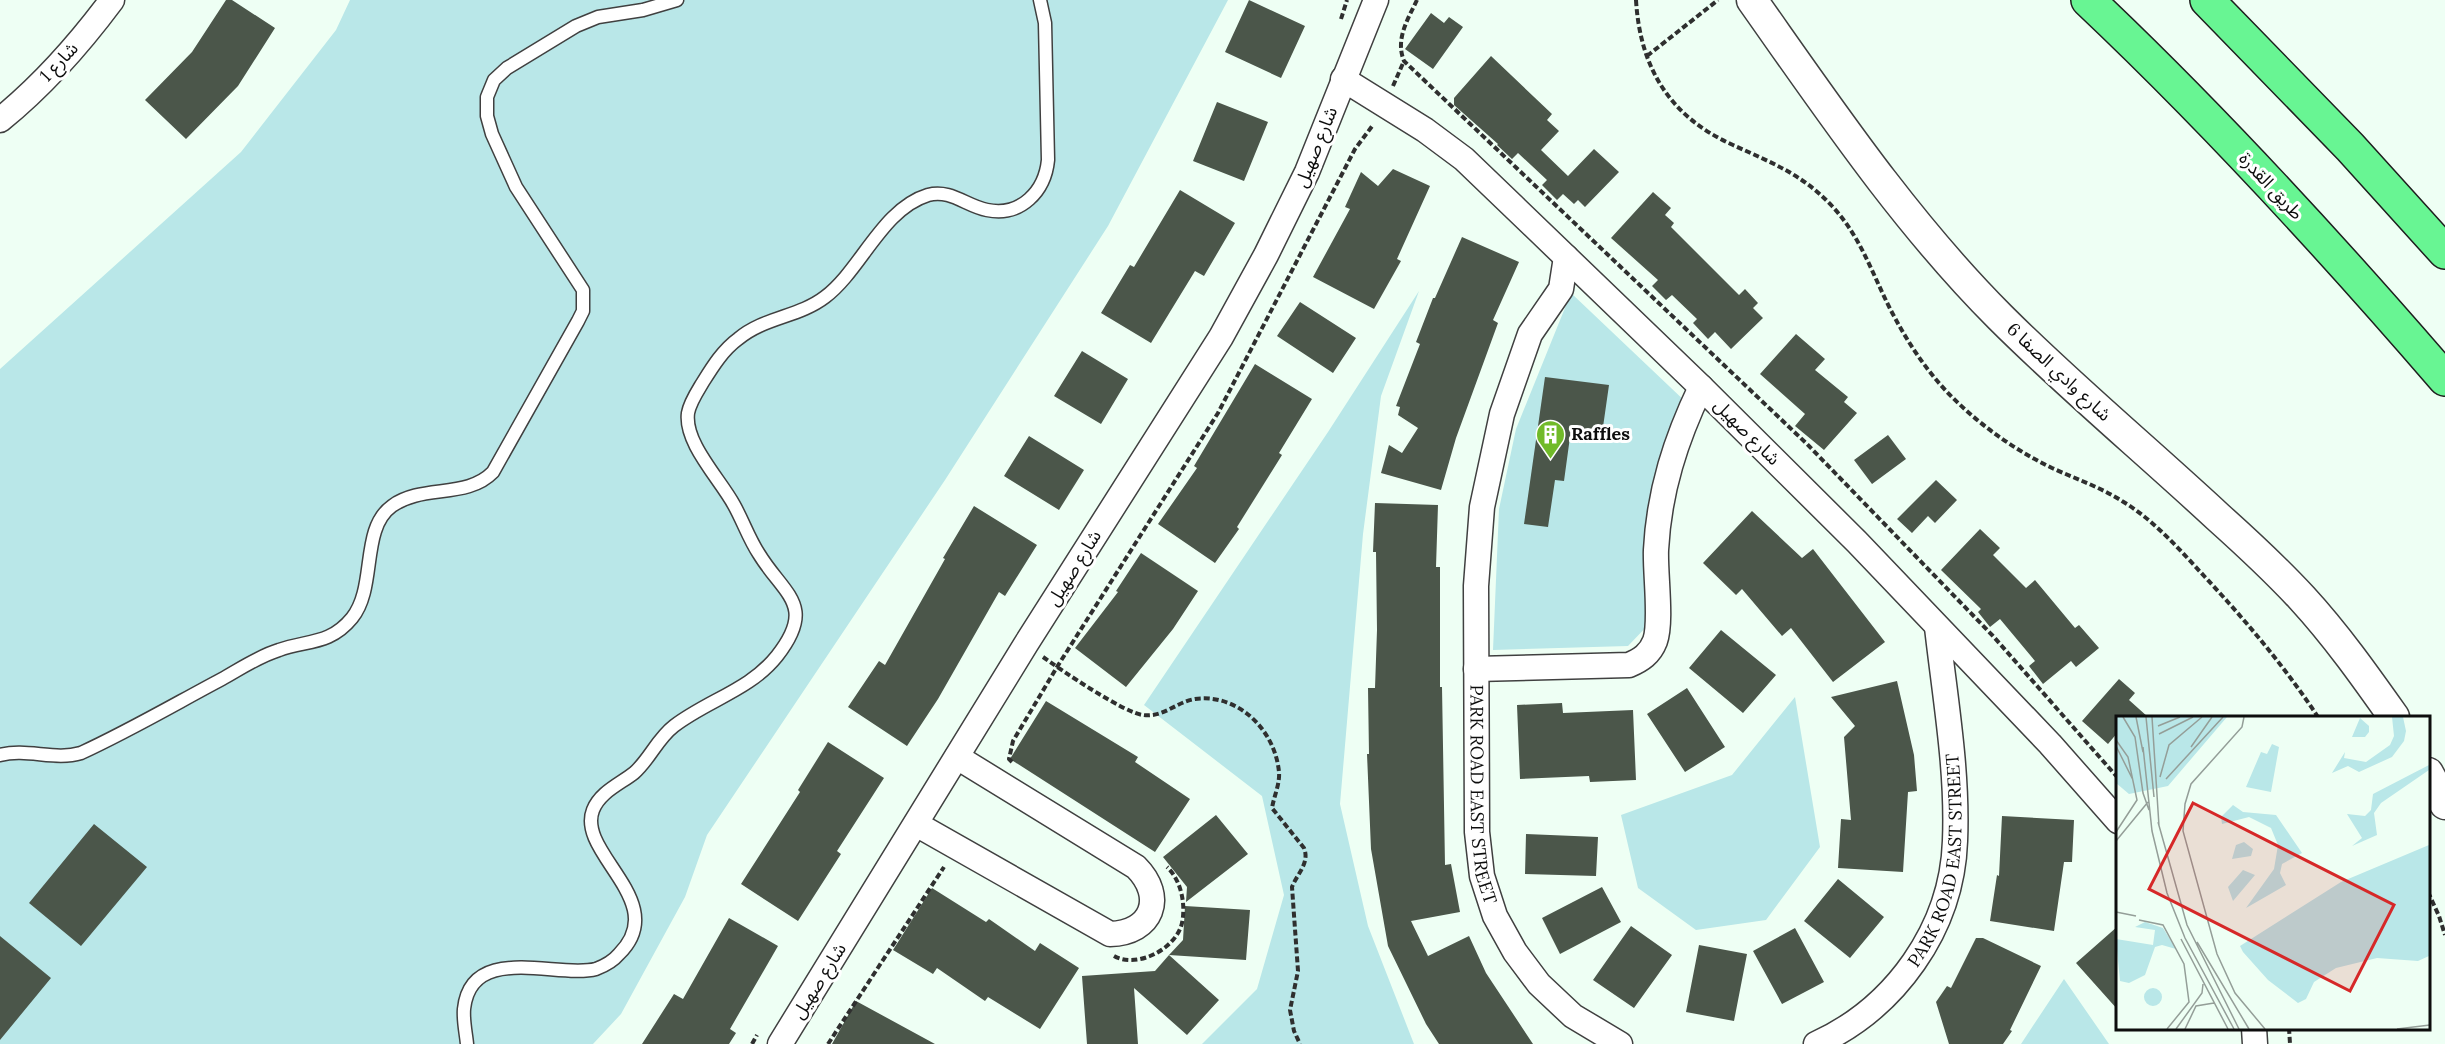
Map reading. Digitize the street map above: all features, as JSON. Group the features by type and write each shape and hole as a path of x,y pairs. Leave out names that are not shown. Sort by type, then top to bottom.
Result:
{"main road":[{"name":"طريق القدرة","path":"2088,0 2289,204 2445,380"},
{"path":"2207,0 2343,139 2445,252"}],"street":[{"name":"شارع 1","path":"0,120 51,72 112,0"},
{"name":"شارع صهيل","path":"780,1044 1026,645 1227,326 1266,255 1307,172 1376,0"},
{"name":"شارع وادي الصفا 6","path":"1752,0 1883,180 1938,249 1998,315 2062,377 2194,494 2302,598 2353,659 2393,716"},
{"name":"شارع صهيل","path":"1343,79 1425,130 1464,159 1701,387 1857,542 2050,744 2116,819"},
{"name":"PARK ROAD EAST STREET","path":"1566,257 1561,289 1530,334 1500,426 1482,507 1476,586 1477,832 1482,876 1495,916 1515,952 1539,984 1572,1016 1620,1044"},
{"name":"PARK ROAD EAST STREET","path":"1476,669 1629,665 1641,660 1650,651 1656,639 1656,552 1665,484 1674,450 1701,387"},
{"name":"PARK ROAD EAST STREET","path":"1816,1044 1839,1033 1877,1005 1909,970 1933,930 1949,886 1955,843 1955,797 1937,627"},
{"path":"916,825 1103,932 1124,934 1137,928 1147,918 1152,904 1152,890 1146,877 1136,867 957,757"},
{"path":"2430,777 2445,804"},
{"path":"2254,1029 2255,1044"}],"lane":[{"path":"0,755 20,753 64,756 81,753 266,655 329,637 341,629 359,608 366,587 377,525 391,506 401,500 422,494 477,484 493,472 578,321 583,311 584,300 578,280 531,212 503,161 486,116 487,98 494,80 507,68 576,26 598,17 643,10 677,0"},
{"path":"467,1044 464,1008 477,982 489,973 522,967 596,969 619,955 628,943 633,930 633,906 628,893 593,833 591,819 594,807 601,797 637,771 667,731 687,717 738,689 766,668 792,634 796,621 791,595 756,551 734,505 693,441 688,416 697,393 713,367 736,340 766,321 810,306 827,296 888,224 911,203 937,193 949,194 986,210 1002,211 1017,208 1030,200 1040,189 1046,175 1048,160 1045,23 1040,0"}],"path":[{"path":"1340,21 1347,0"},
{"path":"1417,0 1401,34 1404,61 1807,444 1993,636 2116,776"},
{"path":"1636,0 1637,20 1647,56 1657,82 1674,106 1701,128 1732,145 1762,156 1803,180 1833,207 1858,239 1894,317 1919,359 1951,396 1987,429 2054,469 2090,483 2124,501 2154,525 2230,604 2276,658 2317,716"},
{"path":"1647,56 1718,0"},
{"path":"1019,769 1009,759 1013,741 1057,667 1218,413 1355,149 1373,124 1381,122"},
{"path":"1026,645 1057,667 1142,715 1159,715 1192,699 1214,698 1228,702 1248,713 1262,729 1277,760 1280,774 1272,808 1307,855 1292,887 1298,971 1290,1010 1294,1030 1300,1044"},
{"path":"828,1044 943,868 954,866"},
{"path":"1111,955 1121,960 1140,959 1159,952 1175,936 1182,924 1180,887 1174,874 1166,866"},
{"path":"2430,896 2445,935"},
{"path":"2289,1029 2290,1044"},
{"path":"752,1044 758,1034"}],"shaded area":[{"path":"350,0 1228,0 1108,226 945,480 707,835 685,897 621,1014 593,1044 0,1044 0,369 241,152 336,30"},
{"path":"1419,291 1381,396 1363,534 1340,804 1368,926 1414,1044 1202,1044 1257,989 1284,895 1262,796 1144,705 1328,432"},
{"path":"1571,293 1689,405 1650,623 1628,646 1493,650 1499,509 1516,429"},
{"path":"1795,697 1820,847 1766,920 1696,930 1638,888 1621,815 1732,775"},
{"path":"2064,979 2109,1044 2021,1044"}],"building":[{"path":"226,0 232,0 275,28 238,86 186,139 145,100 192,52"},
{"path":"1249,0 1305,26 1281,78 1225,52"},
{"path":"1431,13 1444,23 1449,17 1463,27 1433,69 1405,49"},
{"path":"1491,56 1552,114 1547,120 1559,131 1541,150 1568,176 1594,149 1619,172 1585,207 1578,200 1574,204 1563,194 1557,200 1542,185 1547,180 1518,153 1512,159 1454,105 1454,98"},
{"path":"1217,102 1268,122 1244,181 1193,161"},
{"path":"1393,169 1430,186 1397,259 1401,261 1374,309 1313,277 1350,209 1345,207 1361,172 1378,186"},
{"path":"1180,190 1235,223 1204,276 1195,271 1151,343 1101,313 1130,265 1134,267"},
{"path":"1653,192 1671,208 1665,215 1674,223 1671,227 1739,295 1745,289 1758,303 1753,308 1763,318 1731,349 1715,332 1708,339 1693,323 1697,319 1672,295 1666,300 1652,286 1658,280 1611,238"},
{"path":"1462,237 1519,262 1493,320 1498,323 1456,438 1441,490 1381,473 1389,445 1402,453 1418,428 1398,415 1400,407 1396,406 1420,344 1416,342 1433,298 1435,298"},
{"path":"1300,302 1356,338 1333,373 1277,336"},
{"path":"1796,334 1825,359 1815,370 1848,397 1844,402 1857,413 1824,450 1795,426 1805,414 1760,374"},
{"path":"1082,351 1128,379 1101,424 1054,396"},
{"path":"1255,364 1312,399 1279,453 1282,455 1237,527 1239,529 1215,563 1158,524 1197,468 1194,466"},
{"name":"Raffles","path":"1545,377 1609,385 1601,441 1570,437 1564,481 1555,480 1548,527 1524,524"},
{"path":"1888,435 1906,459 1872,484 1854,460"},
{"path":"1029,436 1084,470 1059,510 1004,476"},
{"path":"1936,480 1957,500 1935,523 1928,516 1912,533 1897,519"},
{"path":"1375,503 1438,505 1436,567 1440,567 1440,687 1442,687 1445,865 1451,864 1460,912 1411,921 1428,956 1469,936 1486,973 1533,1044 1439,1044 1426,1024 1388,946 1371,849 1367,754 1369,754 1368,688 1375,688 1377,630 1376,552 1373,552"},
{"path":"974,506 1037,545 1005,596 999,592 938,699 907,746 848,707 879,661 885,665"},
{"path":"1752,511 1802,558 1813,549 1885,642 1833,682 1791,628 1782,636 1742,589 1736,595 1703,563"},
{"path":"1980,529 2000,548 1993,555 2026,588 2035,580 2075,628 2079,625 2099,648 2076,667 2071,661 2043,684 2029,666 2035,661 2000,619 1990,627 1978,612 1981,609 1941,570"},
{"path":"1141,553 1198,591 1173,629 1126,687 1075,648 1118,592 1116,591"},
{"path":"1721,630 1776,675 1743,713 1689,668"},
{"path":"2119,679 2135,693 2129,700 2147,716 2116,716 2116,734 2108,744 2082,721"},
{"path":"1897,681 1914,755 1917,791 1908,792 1903,872 1838,868 1841,819 1851,820 1844,737 1855,726 1831,697"},
{"path":"1687,688 1725,747 1685,772 1647,714"},
{"path":"1046,701 1138,757 1135,762 1190,799 1155,852 1010,759"},
{"path":"1562,703 1563,713 1633,710 1636,780 1590,782 1589,776 1520,779 1517,705"},
{"path":"828,742 884,778 837,851 841,854 798,921 741,884 800,792 798,790"},
{"path":"1216,815 1248,854 1186,902 1187,887 1163,857"},
{"path":"2002,816 2074,820 2072,862 2064,862 2054,931 1990,921 1997,875 1999,876"},
{"path":"94,824 147,867 81,946 29,903"},
{"path":"1526,834 1598,837 1596,876 1525,874"},
{"path":"1838,879 1884,917 1850,958 1804,921"},
{"path":"1602,887 1621,922 1560,954 1542,918"},
{"path":"932,888 986,922 989,919 1035,951 1040,943 1079,968 1040,1029 988,997 985,1001 937,968 933,974 893,950"},
{"path":"1185,906 1250,910 1246,960 1169,955 1183,940"},
{"path":"729,918 778,946 730,1029 736,1033 729,1044 642,1044 674,994 683,999"},
{"path":"1631,926 1672,955 1634,1008 1593,980"},
{"path":"1795,928 1824,982 1782,1004 1753,951"},
{"path":"2116,928 2116,1008 2076,963"},
{"path":"0,936 51,978 0,1040"},
{"path":"1976,938 1983,938 2041,966 2010,1030 2012,1031 2003,1044 1949,1044 1936,1002 1947,986 1951,988"},
{"path":"1699,945 1747,954 1734,1021 1686,1012"},
{"path":"1169,955 1219,1000 1187,1035 1134,988 1138,1044 1087,1044 1082,976 1155,971"},
{"path":"856,1001 935,1044 832,1044"}],"place":[{"name":"Raffles","path":"1550,460"}]}
